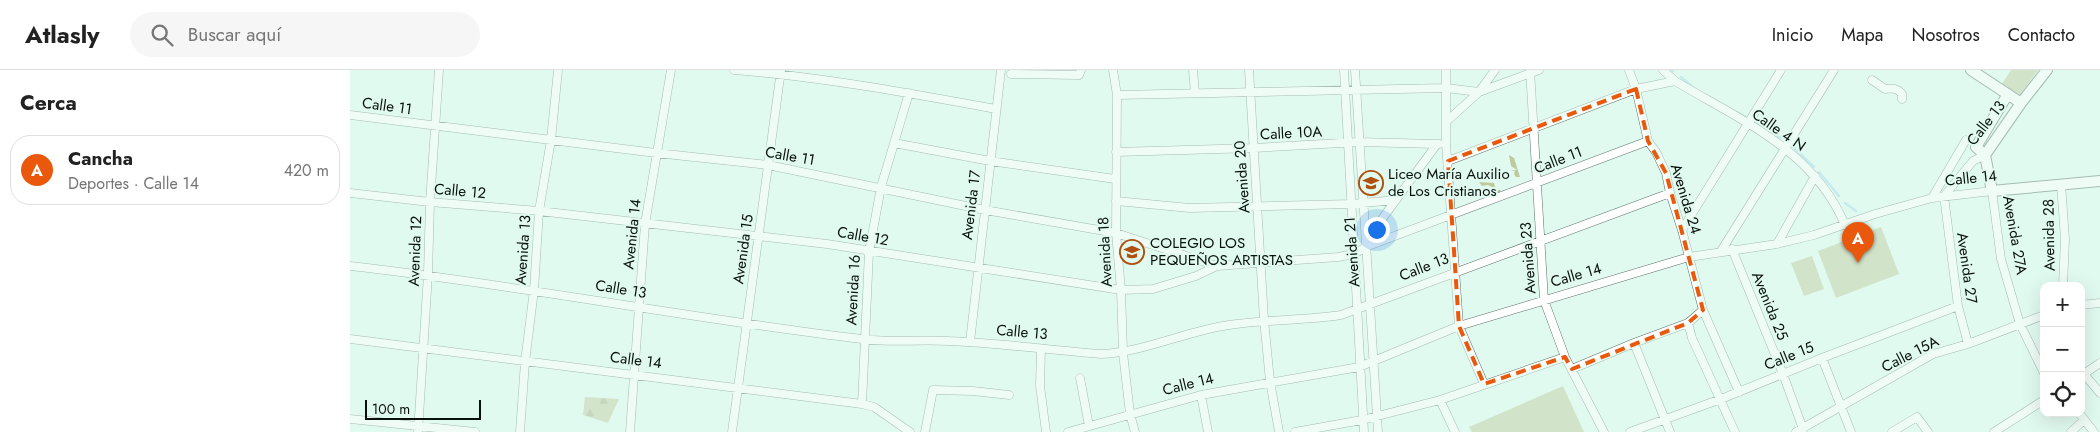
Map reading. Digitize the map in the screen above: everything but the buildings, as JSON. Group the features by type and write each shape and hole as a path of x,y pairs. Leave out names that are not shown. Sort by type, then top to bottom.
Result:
{"street":[{"name":"Avenida 12","path":"418,428 439,70"},
{"name":"Avenida 13","path":"520,432 534,290 539,211 551,140 558,70"},
{"name":"Avenida 14","path":"630,432 645,224 671,70"},
{"path":"734,70 780,72 996,109"},
{"name":"Avenida 17","path":"970,342 1001,70"},
{"path":"1012,74 1079,75 1081,70"},
{"name":"Avenida 18","path":"1113,70 1117,94 1116,233 1121,290 1122,353 1130,414 1135,432"},
{"path":"1193,70 1195,93"},
{"name":"Avenida 20","path":"1249,70 1264,320 1270,381 1279,432"},
{"name":"Avenida 21","path":"1344,70 1364,432"},
{"name":"Avenida 21","path":"1355,70 1378,432"},
{"path":"1446,70 1446,144 1460,326 1484,384"},
{"path":"1446,122 1479,92 1496,70"},
{"path":"1117,94 1446,88 1479,92 1539,70"},
{"name":"Avenida 24","path":"1629,70 1636,89 1648,141 1656,152 1666,173 1703,310 1739,392"},
{"name":"Calle 4 N","path":"1663,70 1674,81 1785,148 1815,176 1836,204 1845,225"},
{"path":"1682,230 1781,70"},
{"path":"1721,251 1834,70"},
{"path":"1971,70 2021,103"},
{"name":"Calle 13","path":"1944,196 1973,161 1985,155 2021,103 2047,70"},
{"name":"Avenida 15","path":"732,432 780,72"},
{"name":"Avenida 23","path":"1530,72 1544,300 1564,357 1604,432"},
{"path":"1872,80 1885,89 1899,90 1902,94 1902,99"},
{"path":"1448,160 1636,89 1674,81"},
{"name":"Avenida 16","path":"862,404 869,252 881,187 909,93"},
{"name":"Calle 13","path":"1973,161 1976,147 2008,94"},
{"name":"Calle 11","path":"350,115 656,154 768,165 985,210 1116,233 1217,266"},
{"path":"1932,198 1966,140"},
{"name":"Calle 11","path":"1367,248 1648,141"},
{"name":"Calle 10A","path":"1116,152 1254,148 1359,142 1446,144"},
{"path":"894,143 990,161 1115,179"},
{"path":"1367,248 1371,234 1437,144"},
{"path":"1976,147 1985,155"},
{"name":"Avenida 27A","path":"1985,155 2002,259 2020,324 2044,372"},
{"path":"1777,244 1815,176"},
{"name":"Calle 14","path":"1068,432 1201,395 1270,381 1359,367 1460,326 1689,257 1732,249 1777,244 1932,198 2100,181"},
{"name":"Avenida 28","path":"2061,184 2065,239 2063,282"},
{"name":"Calle 12","path":"350,193 539,211 827,244 1121,290 1153,289 1196,276 1217,266 1338,257 1354,254 1367,248"},
{"name":"Calle 13","path":"350,266 428,274 864,340 970,342 1101,354 1122,353 1222,326 1264,320 1325,317 1341,314 1670,193"},
{"name":"Avenida 27","path":"1944,196 1958,306 1968,344"},
{"path":"1116,201 1190,208 1351,204 1396,200"},
{"name":"Avenida 25","path":"1732,249 1783,374 1799,430"},
{"path":"2085,305 2100,303"},
{"name":"Calle 15","path":"1630,432 1721,399 1958,306"},
{"path":"1572,369 1688,323 1703,310"},
{"name":"Calle 15A","path":"1799,430 1933,354 1968,344 2040,316"},
{"path":"1688,323 1692,338 1735,432"},
{"name":"Calle 14","path":"350,339 862,404 874,407 910,432"},
{"path":"1634,343 1663,420 1670,432"},
{"path":"1040,349 1040,386 1046,432"},
{"path":"1295,432 1362,420 1440,400 1564,357"},
{"path":"1822,358 1851,432"},
{"path":"2085,374 2100,363"},
{"path":"2085,377 2100,392"},
{"path":"1080,378 1089,426"},
{"path":"925,432 933,390 974,391 1009,396"},
{"path":"1201,395 1208,432"},
{"path":"1440,400 1455,432"},
{"path":"1994,432 2040,403"},
{"path":"1892,432 1918,416 1928,432"},
{"path":"2082,417 2094,432"},
{"path":"350,419 418,428 475,432"},
{"path":"2071,432 2084,420"}],"highlighted area":[{"path":"1636,89 1648,141 1666,173 1703,310 1688,323 1572,369 1565,357 1484,384 1459,326 1448,161"}],"green space":[{"path":"2011,70 2038,70 2020,95 2002,84"},
{"path":"1509,155 1514,158 1520,177 1516,177 1515,171 1511,170 1517,170 1511,166"},
{"path":"1479,182 1494,183 1496,191 1500,190 1501,193 1491,198 1483,191 1491,193 1493,191 1492,187 1488,185 1482,186"},
{"path":"1881,227 1899,274 1836,298 1818,251"},
{"path":"1812,256 1824,289 1804,296 1791,263"},
{"path":"1563,386 1584,432 1472,432 1469,427"},
{"path":"585,397 619,399 608,423 583,415"}],"waterway":[{"path":"1681,77 1695,89"},
{"path":"1737,112 1746,117"},
{"path":"1755,122 1780,138"},
{"path":"1792,146 1814,167"},
{"path":"1819,172 1839,196"},
{"path":"1845,203 1856,211"}],"place":[{"name":"Liceo María Auxilio de Los Cristianos","path":"1371,183"},
{"name":"COLEGIO LOS PEQUEÑOS ARTISTAS","path":"1132,252"},
{"name":"Cancha","path":"1858,263"}]}
